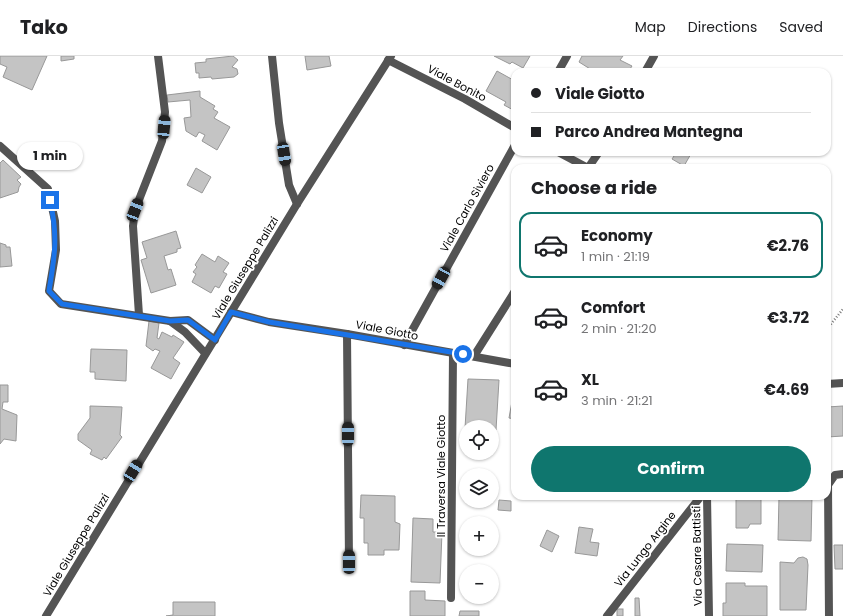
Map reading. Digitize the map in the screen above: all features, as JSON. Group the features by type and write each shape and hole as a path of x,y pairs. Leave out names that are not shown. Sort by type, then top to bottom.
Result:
{"street":[{"path":"139,315 133,226 135,210 162,142 165,112 158,56"},
{"path":"272,56 279,123 290,192 297,204"},
{"path":"560,68 567,56"},
{"path":"647,68 654,56"},
{"name":"Viale Giuseppe Palizzi","path":"46,616 205,353 215,340 297,204 390,58"},
{"name":"Viale Bonito","path":"390,58 511,126"},
{"path":"0,146 48,189 55,221 56,250 49,291 62,304 170,321 188,320 215,340"},
{"name":"Viale Carlo Siviero","path":"404,345 511,153"},
{"path":"566,156 580,164"},
{"path":"474,356 511,297"},
{"name":"Viale Giotto","path":"231,312 269,322 347,334 511,363"},
{"path":"170,321 205,353"},
{"path":"347,334 349,562"},
{"name":"II Traversa Viale Giotto","path":"451,598 453,353"},
{"path":"831,384 843,383"},
{"path":"831,481 835,475 843,474"},
{"name":"Via Lungo Argine","path":"607,616 698,500"},
{"name":"Via Cesare Battisti","path":"706,500 709,616"},
{"path":"828,500 829,616"}],"path":[{"path":"831,324 843,308"}],"building":[{"path":"0,56 47,56 32,90 3,77 7,67 0,64"},
{"path":"61,56 74,56 74,59 61,61"},
{"path":"233,56 238,60 232,67 237,69 238,74 234,77 212,79 211,77 199,78 199,73 196,73 195,63 206,62 206,59"},
{"path":"305,56 329,56 331,66 307,70"},
{"path":"494,56 530,56 523,68 512,62 510,64"},
{"path":"582,56 623,56 620,60 632,66 631,68 589,68 579,62"},
{"path":"497,71 511,79 511,109 504,105 506,102 486,91"},
{"path":"200,91 200,97 215,106 213,109 218,112 214,118 230,127 217,150 202,141 205,135 199,132 196,137 186,131 184,118 191,117 190,100 168,102 167,95"},
{"path":"674,156 690,156 685,164 681,164 672,159"},
{"path":"3,160 21,177 17,180 21,184 18,192 0,198 0,163"},
{"path":"196,168 211,177 202,193 187,185"},
{"path":"176,231 181,248 177,249 177,252 164,256 168,270 171,269 176,285 151,293 141,260 147,258 142,242"},
{"path":"0,243 6,245 6,247 10,247 12,266 0,267"},
{"path":"202,254 215,262 218,256 229,263 223,272 227,274 219,288 215,286 211,293 192,282 196,274 193,272 197,267 195,265"},
{"path":"149,321 159,323 157,338 159,339 162,332 172,337 173,335 184,342 173,358 180,363 171,379 151,368 160,351 155,349 153,351 146,346"},
{"path":"91,349 127,350 126,381 95,379 95,372 90,372"},
{"path":"468,379 499,380 497,420 465,420"},
{"path":"0,385 8,385 8,402 3,402 2,409 17,415 16,441 4,439 0,444"},
{"path":"90,406 122,407 120,435 122,437 106,459 104,457 102,460 90,454 92,450 78,440 78,434 90,418"},
{"path":"843,406 843,436 831,437 831,407"},
{"path":"511,407 511,418 509,418"},
{"path":"361,495 395,496 395,522 400,524 399,550 384,550 384,555 368,555 368,543 364,543 364,518 360,518"},
{"path":"499,500 511,501 511,511 498,510"},
{"path":"736,500 761,500 761,524 750,524 748,528 736,528"},
{"path":"779,500 812,500 811,541 778,540"},
{"path":"413,518 433,519 433,532 442,532 440,583 411,582"},
{"path":"579,527 593,529 590,542 599,543 597,556 575,553"},
{"path":"547,530 559,536 552,552 540,546"},
{"path":"727,544 763,545 762,572 726,571"},
{"path":"834,545 843,545 843,569 835,569"},
{"path":"803,557 807,559 808,565 806,610 780,610 780,562 794,563 798,558"},
{"path":"726,583 745,583 745,586 767,586 767,616 723,616 723,603 726,603"},
{"path":"410,591 425,591 425,600 445,601 445,616 410,616"},
{"path":"635,598 639,598 640,616 635,616"},
{"path":"173,602 215,602 215,616 166,616 173,615"},
{"path":"617,609 623,609 623,616 617,616"},
{"path":"460,611 479,611 479,616 459,616"}],"route":[{"path":"50,200 55,221 56,250 49,291 62,304 170,321 188,320 215,340 231,312 249,318 269,322 463,354"}]}
